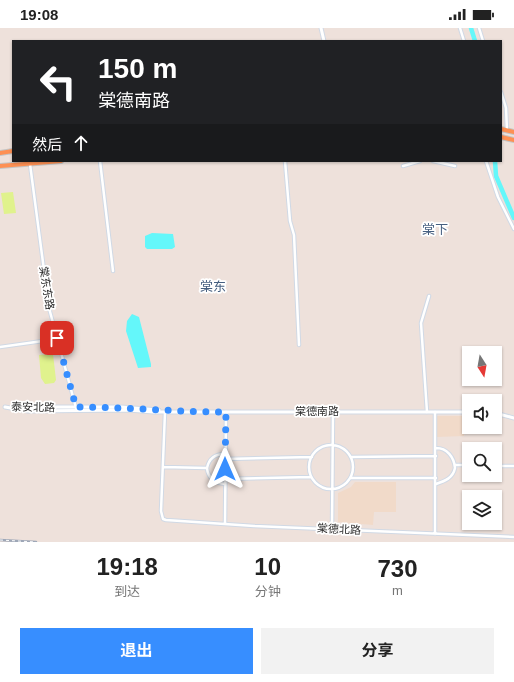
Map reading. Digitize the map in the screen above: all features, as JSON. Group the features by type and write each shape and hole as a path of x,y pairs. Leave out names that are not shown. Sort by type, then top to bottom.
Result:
{"highway":[{"path":"504,130 514,132"},
{"path":"502,137 514,140"},
{"path":"0,152 12,151"},
{"path":"0,166 51,162"}],"street":[{"path":"321,28 324,40"},
{"path":"460,28 464,40"},
{"path":"479,28 483,40"},
{"path":"502,95 506,108 504,130"},
{"path":"100,162 113,271"},
{"path":"285,162 290,221 294,235 299,345"},
{"path":"403,166 417,162"},
{"path":"437,162 455,166"},
{"path":"486,162 498,197 514,229"},
{"name":"棠东东路","path":"30,164 50,308 76,409"},
{"path":"427,412 421,323 429,296"},
{"path":"0,347 57,338"},
{"name":"泰安北路","path":"0,407 76,409 130,407 164,411"},
{"path":"164,411 163,467 207,468"},
{"name":"棠德南路","path":"164,411 462,412"},
{"path":"332,529 333,411"},
{"path":"225,524 226,412"},
{"path":"435,412 435,534"},
{"path":"502,415 514,418"},
{"path":"333,446 344,449 351,457 353,468 351,478 343,486 332,489 319,486 311,477 309,467 312,457 319,449 333,446"},
{"path":"436,448 447,451 455,465 452,475 445,481 436,484"},
{"path":"225,454 216,455 212,458 207,468 210,479 215,482 225,484"},
{"path":"351,457 436,456"},
{"path":"225,459 312,457"},
{"path":"455,465 462,465"},
{"path":"502,466 514,466"},
{"name":"棠德北路","path":"163,467 161,511 164,519 225,524 514,537"},
{"path":"225,479 311,477"},
{"path":"351,478 436,478"}],"shaded area":[{"path":"437,416 462,416 462,434 464,434 464,436 437,437"},
{"path":"355,482 396,482 396,512 374,512 373,525 338,522 338,493 351,487"}],"green space":[{"path":"13,192 16,213 4,214 1,193"},
{"path":"53,354 56,380 54,383 45,384 41,378 39,355"}],"water":[{"path":"152,233 173,234 175,247 172,249 147,249 145,247 145,236"},
{"path":"132,314 139,317 151,367 138,368 126,331 127,321"}],"waterway":[{"path":"471,28 475,40"},
{"path":"495,162 496,176 514,218"}],"railway":[{"path":"0,540 36,542"}],"district":[{"name":"棠下","path":"435,229"},
{"name":"棠东","path":"213,286"}],"route":[{"path":"57,338 76,407 130,407 164,411 226,412 225,469"}]}
